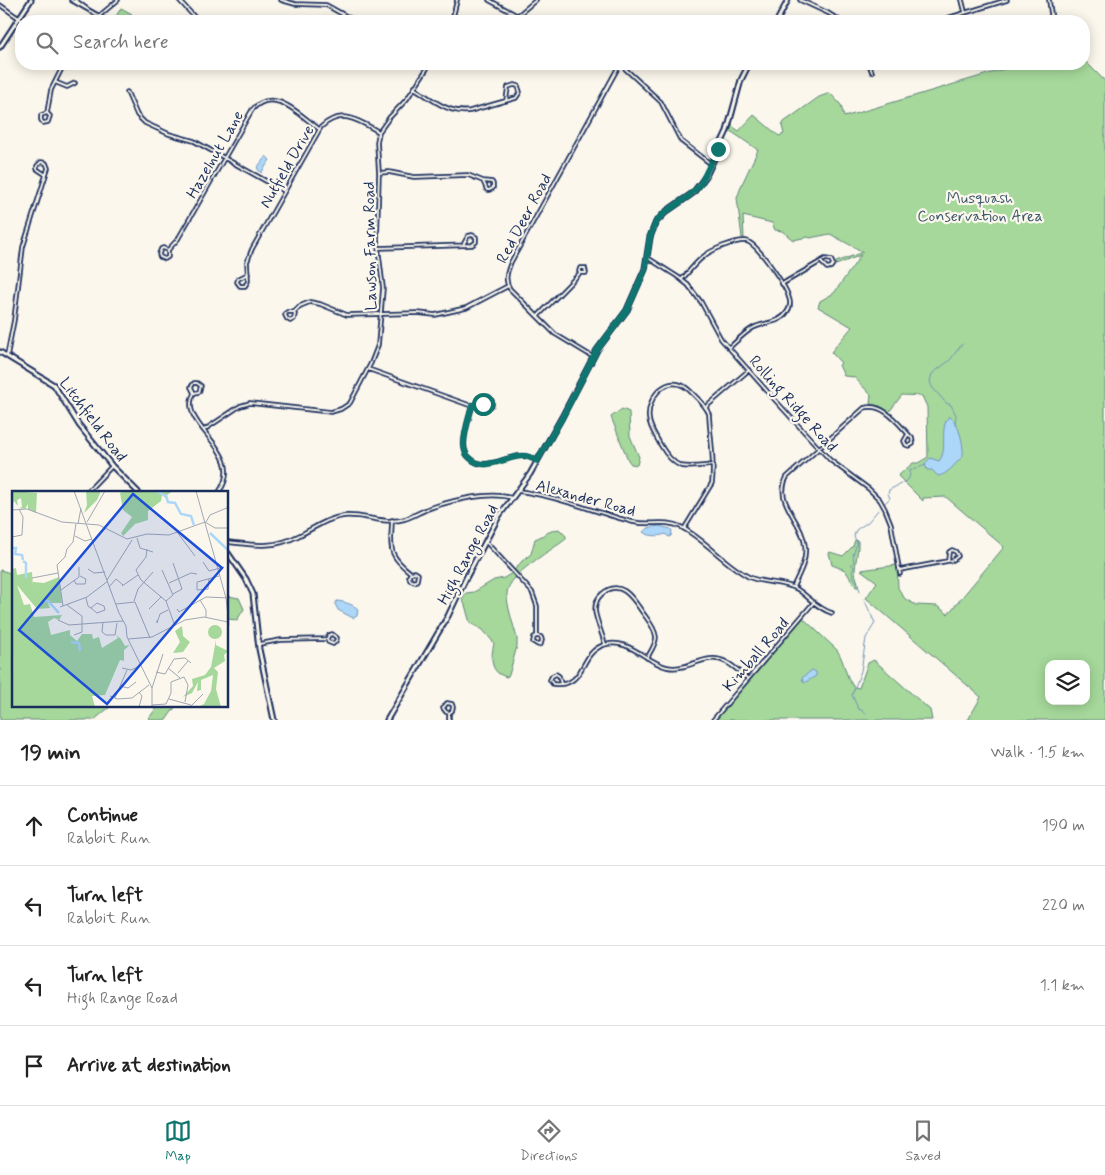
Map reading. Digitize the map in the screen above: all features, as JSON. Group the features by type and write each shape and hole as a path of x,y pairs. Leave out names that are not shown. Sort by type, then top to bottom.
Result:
{"street":[{"path":"21,15 32,0"},
{"path":"71,0 90,10"},
{"path":"75,0 98,15"},
{"path":"100,15 118,0"},
{"path":"179,0 193,15"},
{"path":"281,0 295,4 326,5 344,15"},
{"path":"453,15 457,0"},
{"path":"489,0 516,15"},
{"path":"519,15 536,0"},
{"path":"780,15 788,0"},
{"path":"800,0 831,15"},
{"path":"962,0 965,13"},
{"path":"958,15 1007,0"},
{"path":"1049,0 1051,15"},
{"path":"0,4 15,15"},
{"path":"0,47 15,24"},
{"path":"47,112 40,117 43,123 48,122 50,119 50,114 47,112 50,94 61,70"},
{"path":"379,132 426,70"},
{"name":"Red Deer Road","path":"593,358 559,337 508,286 506,274 617,70"},
{"path":"626,70 661,102 681,141 711,164"},
{"name":"High Range Road","path":"387,720 448,616 499,516 537,461 603,341 627,310 643,274 648,258 649,242 656,222 663,214 697,189 706,176 727,130 741,80 746,70"},
{"path":"55,82 66,87 75,83"},
{"path":"414,88 444,107 457,112 470,111 506,101 519,96 518,86 508,87 506,101"},
{"path":"127,92 137,115 145,123 169,134 194,141 284,191"},
{"name":"Hazelnut Lane","path":"168,250 178,239 252,110 262,101 272,100 281,102 319,129"},
{"name":"Nutfield Drive","path":"248,274 238,278 237,282 240,286 247,284 248,274 249,257 319,129 330,120 342,116 352,118 379,132"},
{"name":"Lawson Farm Road","path":"204,430 240,406 253,402 329,412 339,410 351,401 378,346 382,314 383,288 377,231 379,173 377,142 379,132"},
{"path":"7,356 14,320 23,247 46,175 48,164 41,162 38,164 38,169 46,175"},
{"path":"379,173 389,172 414,177 468,175 482,181 492,182 493,188 490,190 486,189 482,181"},
{"path":"378,248 463,245 475,244 476,237 468,236 463,245"},
{"path":"682,279 707,254 736,242 744,241 750,242 758,249 782,284 790,301 785,316 753,328 729,348"},
{"path":"163,248 168,250 168,257 165,259 160,257 160,250 163,248"},
{"name":"Rolling Ridge Road","path":"648,258 682,279 701,302 721,339 729,348 819,448 838,466 873,492 883,505 891,524 900,574"},
{"path":"782,284 828,258 832,260 833,264 830,268 827,268 821,262"},
{"path":"538,316 580,274"},
{"path":"294,312 294,319 292,321 287,320 286,313 294,312 300,306 310,302 347,315 418,313 432,315 464,309 508,286"},
{"name":"Litchfield Road","path":"0,352 54,385 79,424 112,466 137,491"},
{"path":"368,369 472,406 483,404 489,407 492,404 490,397 485,398 483,404"},
{"path":"706,407 749,370"},
{"path":"194,393 192,386 196,383 199,384 200,391 194,393 191,398 191,409 222,456 226,467 225,482 220,491"},
{"path":"684,529 711,486 712,465 709,414 706,407 685,387 678,384 670,384 663,387 654,396 649,418 664,452 674,462 687,467 712,465"},
{"path":"472,406 464,446 466,453 473,461 480,464 488,464 523,456 537,461"},
{"path":"793,587 804,560 805,544 800,529 785,502 783,488 789,475 857,413 869,407 881,409 908,434 913,441 913,444 909,446 904,441 908,434"},
{"path":"88,491 112,466"},
{"name":"Alexander Road","path":"518,491 551,498 633,522 667,523 684,529 750,576 793,587 832,613"},
{"name":"Alexander Road","path":"229,542 262,546 272,545 292,539 317,525 342,516 392,520 406,519 434,507 476,497 502,496 513,498"},
{"path":"392,520 392,554 397,562 410,573"},
{"path":"486,542 530,589 535,599 537,636"},
{"path":"900,570 948,561 957,558 958,554 955,551 949,552 948,561"},
{"path":"229,555 251,589 255,604 259,644 274,720"},
{"path":"605,644 596,614 596,603 606,591 621,589 632,597 654,631 656,640 647,658"},
{"name":"Kimball Road","path":"713,720 814,602"},
{"path":"259,644 281,640 327,639 328,642 333,644 337,638 334,634 330,634 327,639"},
{"path":"561,684 559,676 556,674 552,676 550,680 552,683 561,684 568,683 575,679 596,648 605,644 621,644 664,666 674,668 708,659 718,659 726,661 747,678"},
{"path":"449,713 444,711 443,708 447,703 452,704 454,707 449,713 449,720"}],"green space":[{"path":"121,8 132,14 131,15 117,15"},
{"name":"Musquash Conservation Area","path":"1090,66 1105,81 1105,720 968,720 981,697 866,598 877,582 861,570 897,565 898,588 905,599 916,605 937,606 948,614 1004,547 946,497 923,498 923,501 898,476 913,463 918,463 928,457 927,407 922,396 902,395 889,412 880,406 870,404 871,395 854,377 844,376 839,365 841,363 831,352 852,327 818,307 820,301 834,293 861,255 836,265 836,262 863,252 830,234 793,240 782,231 775,230 772,223 743,216 744,238 742,238 737,198 758,150 732,132 728,133 732,124 739,131 754,115 779,136 784,134 782,126 784,122 819,97 830,93 841,105 844,117 1001,70 1090,70"},
{"path":"622,409 629,412 630,436 639,457 637,465 631,464 628,460 611,417"},
{"path":"559,529 566,536 566,539 523,570 509,585 507,597 517,638 517,646 509,675 507,677 501,675 494,668 493,664 494,643 483,630 470,623 462,599 466,593 474,592 494,580 504,578 512,573 531,554 535,539"},
{"path":"855,540 858,541 855,571 858,587 856,587 845,570 832,565 829,553 843,556 853,546"},
{"path":"0,570 12,573 12,708 109,708 94,720 0,720"},
{"path":"229,596 239,598 244,609 237,620 229,619"},
{"path":"803,618 837,650 854,687 859,688 868,663 874,660 930,710 932,720 715,720"},
{"path":"156,708 175,708 166,720 151,720 149,718"}],"water":[{"path":"266,156 270,160 261,173 257,168"},
{"path":"949,416 956,423 960,434 963,456 948,471 938,476 932,470 927,470 925,464 930,458 939,461 942,456 944,427"},
{"path":"659,526 671,529 671,536 669,537 665,534 654,536 643,532 648,528"},
{"path":"337,601 356,607 358,609 357,616 353,618 338,610 335,604"},
{"path":"812,670 816,672 816,676 804,683 802,678"}],"waterway":[{"path":"955,425 956,415 951,405 946,403 932,387 930,381 932,374 950,360 962,344"},
{"path":"885,503 890,498 889,490 908,480 909,471 926,465"},
{"path":"860,591 852,572 854,567 851,564 854,563 853,555 857,543 854,536 856,530 868,522 879,509"},
{"path":"864,599 875,623 866,638 861,671 852,695 857,708 866,713"}],"route":[{"path":"483,404 472,406 464,443 465,451 469,457 480,464 488,464 520,456 530,457 537,461 562,418 597,350 625,315 645,270 650,237 656,222 663,214 697,189 706,176 718,149"}]}
